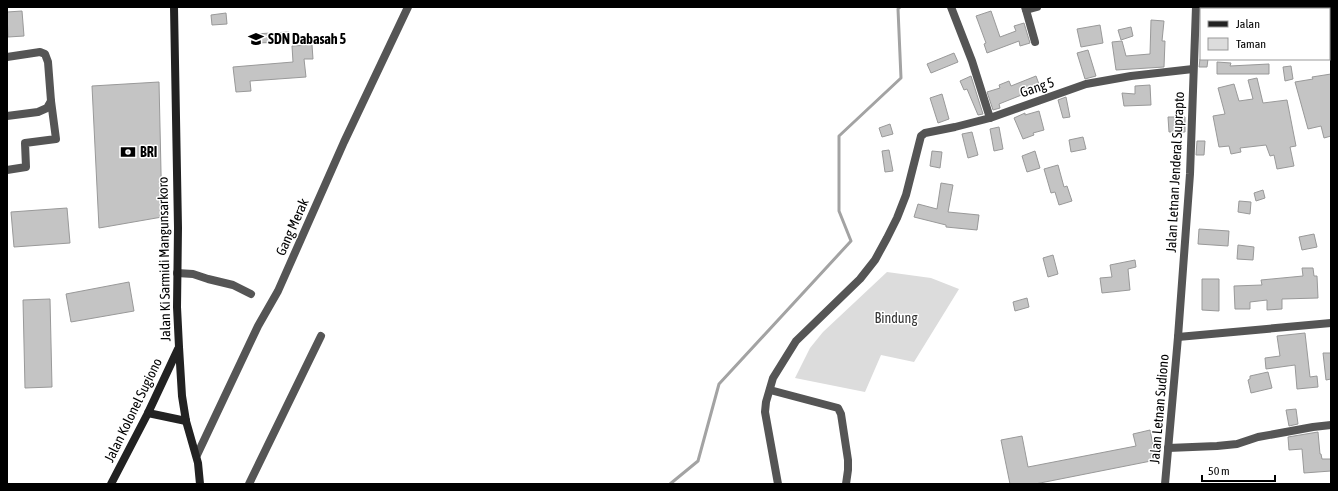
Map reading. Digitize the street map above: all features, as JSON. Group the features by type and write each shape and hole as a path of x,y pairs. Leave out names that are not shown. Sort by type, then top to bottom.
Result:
{"main road":[{"name":"Jalan Ki Sarmidi Mangunsarkoro","path":"174,7 177,307 179,347 182,396 186,421 197,455 200,484"},
{"name":"Jalan Kolonel Sugiono","path":"111,484 148,413 179,347"},
{"path":"148,413 186,421"}],"street":[{"name":"Gang Merak","path":"197,455 258,326 278,291 344,142 408,7"},
{"path":"951,7 972,61 990,118"},
{"path":"1035,42 1026,9 1037,7"},
{"name":"Jalan Letnan Jenderal Suprapto","path":"1178,337 1190,174 1196,7"},
{"path":"7,56 40,52 45,54 48,62 56,139 25,143 26,166 7,170"},
{"name":"Gang 5","path":"770,390 773,378 796,340 860,279 875,260 897,218 906,195 921,136 925,133 990,118 1086,84 1132,76 1193,69"},
{"path":"7,116 38,112 47,108 51,101"},
{"path":"177,273 193,274 233,285 251,294"},
{"path":"1178,337 1331,323"},
{"path":"249,484 321,336"},
{"name":"Jalan Letnan Sudiono","path":"1165,484 1178,337"},
{"path":"778,484 765,412 766,402 770,390 838,408 841,414 848,460 846,484"},
{"path":"1168,448 1237,444 1297,430 1331,425"}],"green space":[{"name":"Bindung","path":"887,272 931,278 959,289 914,362 881,355 865,392 795,378 810,348 823,332"}],"building":[{"path":"22,11 24,36 8,37 7,12"},
{"path":"991,11 1000,37 1016,31 1014,26 1024,23 1030,43 1020,46 1019,41 987,53 984,44 986,43 976,16"},
{"path":"226,13 227,24 212,25 211,15"},
{"path":"1151,20 1164,21 1162,41 1165,41 1164,67 1116,70 1112,42 1122,41 1126,56 1150,54"},
{"path":"1100,25 1103,43 1081,47 1077,29"},
{"path":"1131,27 1133,36 1121,40 1118,30"},
{"path":"289,32 290,42 255,43 254,34"},
{"path":"312,45 313,59 304,59 306,77 250,81 251,91 236,92 233,67 293,62 292,46"},
{"path":"1088,50 1096,76 1085,79 1077,53"},
{"path":"954,53 958,62 931,73 927,64"},
{"path":"1200,59 1208,60 1207,67 1199,67"},
{"path":"1217,62 1231,63 1230,66 1269,64 1269,74 1217,74"},
{"path":"1291,66 1293,79 1285,81 1283,67"},
{"path":"1331,74 1331,136 1324,138 1321,126 1308,129 1295,82"},
{"path":"971,76 983,114 978,115 967,89 964,90 960,81"},
{"path":"1036,76 1040,87 1032,90 1033,92 999,104 1000,108 993,110 987,92 1000,88 999,85 1009,81 1011,86"},
{"path":"1257,78 1263,103 1287,100 1296,146 1290,147 1294,166 1277,169 1274,155 1270,156 1266,145 1240,148 1241,152 1231,154 1229,146 1219,147 1213,116 1225,114 1218,88 1234,84 1239,101 1253,99 1248,80"},
{"name":"BRI","path":"159,82 162,217 99,228 92,86"},
{"path":"1150,85 1151,105 1124,106 1122,93 1135,94 1135,86"},
{"path":"942,94 949,119 938,123 930,98"},
{"path":"1066,97 1070,117 1063,118 1058,100"},
{"path":"1039,111 1044,130 1033,133 1034,135 1023,139 1014,118 1025,113 1025,115"},
{"path":"1168,117 1185,117 1185,132 1169,132"},
{"path":"890,124 893,134 882,137 879,128"},
{"path":"999,127 1003,149 994,151 990,129"},
{"path":"972,132 978,155 968,158 962,134"},
{"path":"1083,137 1086,149 1071,152 1069,140"},
{"path":"1197,141 1205,141 1204,155 1196,155"},
{"path":"889,150 893,171 885,172 882,151"},
{"path":"932,151 942,152 940,168 930,166"},
{"path":"1035,151 1040,168 1027,172 1022,156"},
{"path":"1058,165 1064,187 1067,186 1072,201 1059,205 1055,192 1051,193 1044,169"},
{"path":"941,183 953,185 948,212 979,215 977,230 946,227 946,225 914,217 918,204 937,209"},
{"path":"1263,190 1265,198 1256,201 1254,193"},
{"path":"1239,201 1251,202 1250,214 1238,212"},
{"path":"67,208 70,243 14,247 11,212"},
{"path":"1199,229 1229,231 1228,246 1198,244"},
{"path":"1314,234 1317,247 1302,250 1299,237"},
{"path":"1238,245 1254,247 1253,260 1237,259"},
{"path":"1053,255 1058,274 1048,277 1043,258"},
{"path":"1135,260 1136,267 1128,269 1130,290 1102,293 1100,278 1112,277 1110,265"},
{"path":"1302,268 1313,268 1314,276 1317,276 1318,298 1282,299 1282,309 1267,310 1267,300 1250,302 1250,309 1235,309 1234,286 1262,285 1261,280 1303,276"},
{"path":"1202,279 1219,279 1219,311 1202,310"},
{"path":"129,282 134,311 71,322 66,294"},
{"path":"1027,298 1029,307 1015,311 1013,302"},
{"path":"50,299 52,387 25,388 23,300"},
{"path":"1305,333 1310,377 1317,376 1318,387 1297,389 1295,365 1266,369 1265,358 1280,356 1277,336"},
{"path":"1323,353 1331,353 1331,379 1326,380"},
{"path":"1268,372 1272,388 1251,393 1248,380 1250,379 1250,376"},
{"path":"1296,409 1298,424 1289,426 1286,410"},
{"path":"1150,430 1156,460 1035,484 1010,484 1001,440 1022,436 1028,467 1136,446 1133,434"},
{"path":"1318,432 1320,454 1322,459 1331,459 1331,471 1304,473 1302,449 1289,450 1288,437"}],"waterway":[{"path":"670,484 698,461 719,384 851,241 839,211 839,136 901,78 898,9 900,7"}],"place":[{"name":"SDN Dabasah 5","path":"256,39"},
{"name":"BRI","path":"128,152"}]}
